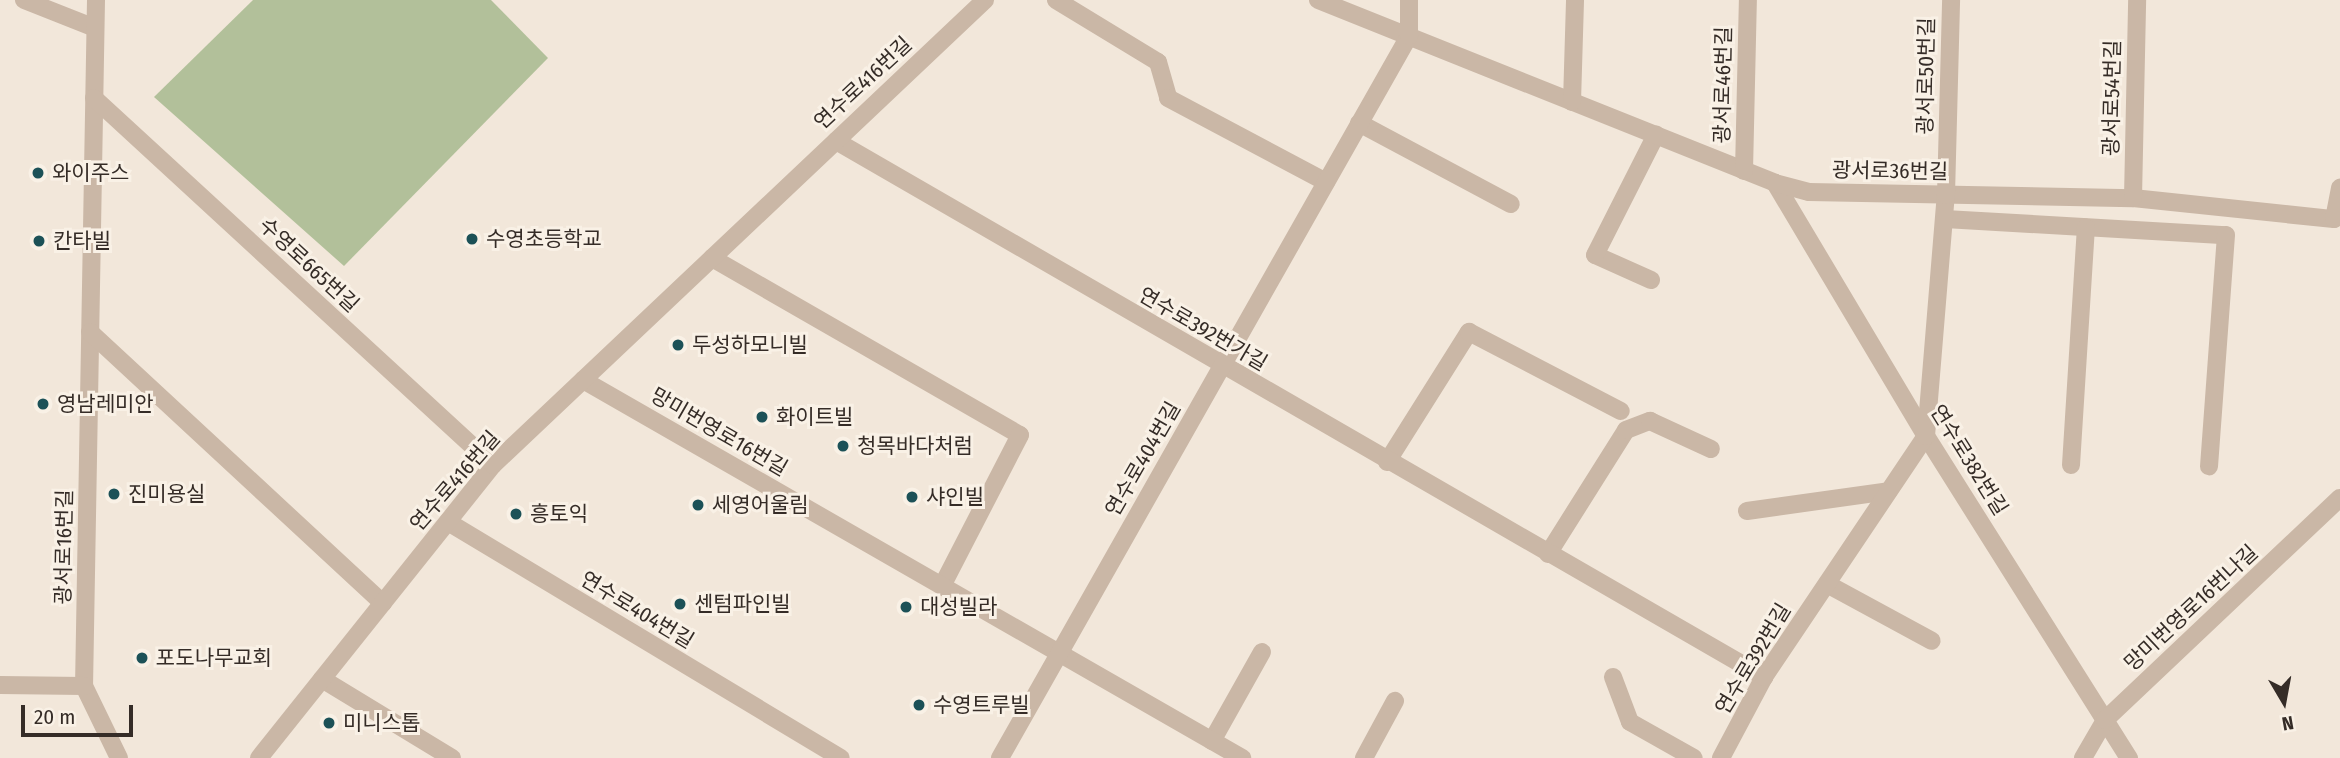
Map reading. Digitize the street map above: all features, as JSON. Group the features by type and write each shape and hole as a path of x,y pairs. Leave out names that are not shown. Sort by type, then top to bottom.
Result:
{"street":[{"path":"24,0 95,28"},
{"name":"광서로16번길","path":"96,0 84,686 117,757"},
{"name":"연수로416번길","path":"258,758 493,465 985,0"},
{"path":"1056,0 1158,62 1168,98 1326,181"},
{"name":"광서로36번길","path":"1318,0 1774,183 1809,192 2133,198 2334,219 2340,188"},
{"path":"1409,0 1409,36"},
{"path":"1572,102 1575,0"},
{"name":"광서로46번길","path":"1744,171 1748,0"},
{"name":"광서로50번길","path":"1926,436 1947,195 1951,0"},
{"name":"광서로54번길","path":"2133,198 2137,0"},
{"name":"연수로404번길","path":"1000,758 1409,36"},
{"name":"수영로665번길","path":"94,98 493,465"},
{"path":"1359,123 1511,204"},
{"path":"1651,280 1595,255 1656,135"},
{"name":"연수로392번가길","path":"836,141 1221,367 1764,677"},
{"name":"연수로382번길","path":"1774,183 1926,436 2129,758"},
{"path":"1945,219 2226,236 2209,466"},
{"path":"2071,465 2086,227"},
{"path":"712,258 1020,435 943,586"},
{"path":"90,332 383,603"},
{"path":"1387,462 1469,332 1621,411"},
{"name":"망미번영로16번길","path":"583,380 1242,758"},
{"path":"1548,554 1626,430 1650,421 1711,449"},
{"name":"연수로392번길","path":"1721,758 1764,677 1926,436"},
{"path":"1747,511 1889,491"},
{"name":"망미번영로16번나길","path":"2084,758 2105,720 2340,498"},
{"name":"연수로404번길","path":"448,522 840,758"},
{"path":"1826,584 1932,641"},
{"path":"1212,741 1262,652"},
{"path":"1613,677 1630,722 1694,758"},
{"path":"322,679 452,758"},
{"path":"0,685 84,686"},
{"path":"1364,758 1395,701"}],"green space":[{"path":"253,0 491,0 548,58 344,266 154,97"}],"place":[{"name":"와이주스","path":"38,173"},
{"name":"수영초등학교","path":"472,239"},
{"name":"칸타빌","path":"39,241"},
{"name":"두성하모니빌","path":"678,345"},
{"name":"영남레미안","path":"43,404"},
{"name":"화이트빌","path":"762,417"},
{"name":"청목바다처럼","path":"843,446"},
{"name":"진미용실","path":"114,494"},
{"name":"샤인빌","path":"912,497"},
{"name":"세영어울림","path":"698,505"},
{"name":"흥토익","path":"516,514"},
{"name":"센텀파인빌","path":"680,604"},
{"name":"대성빌라","path":"906,607"},
{"name":"포도나무교회","path":"142,658"},
{"name":"수영트루빌","path":"919,705"},
{"name":"미니스톱","path":"329,723"}]}
